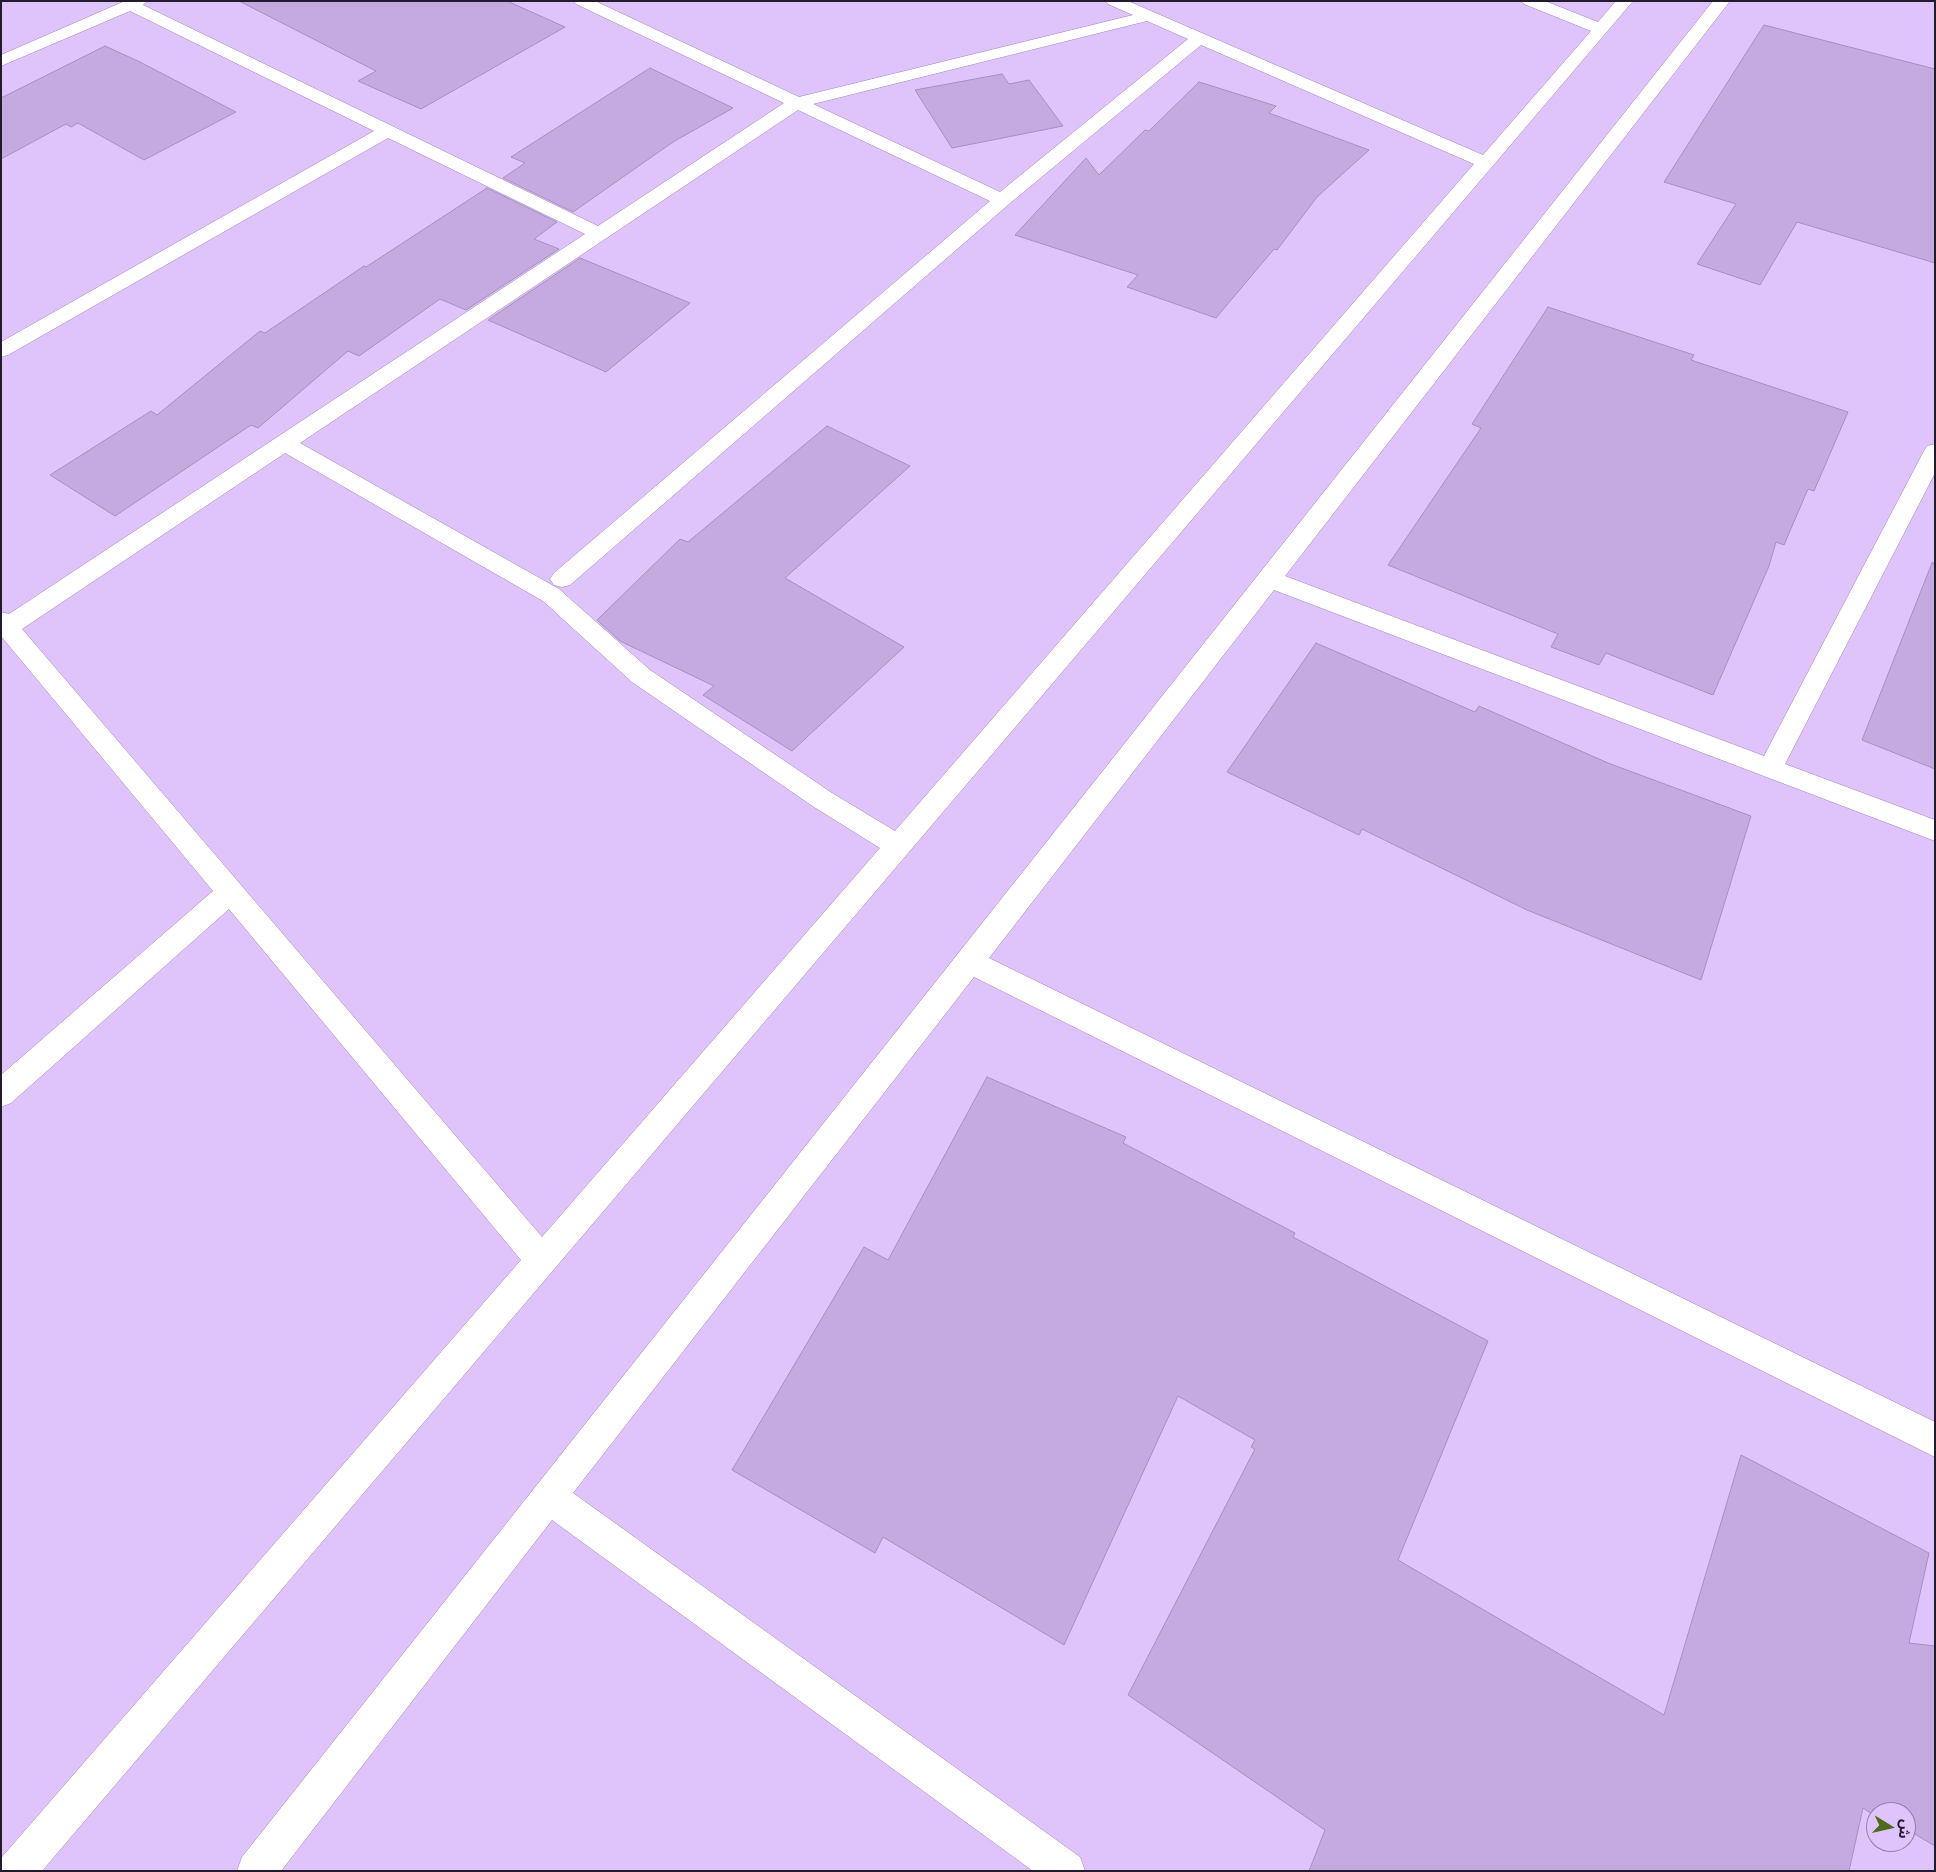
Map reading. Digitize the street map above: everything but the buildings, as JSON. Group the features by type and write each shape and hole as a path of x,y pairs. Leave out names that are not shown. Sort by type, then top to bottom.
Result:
{"street":[{"path":"582,1 1002,200"},
{"path":"1114,1 1486,163"},
{"path":"1530,1 1601,29"},
{"path":"16,1871 1625,1"},
{"path":"256,1871 1722,1"},
{"path":"1,60 135,3 387,131 599,234"},
{"path":"541,1260 4,624 284,443 796,103 1148,16"},
{"path":"562,579 1002,200 1200,38"},
{"path":"1,351 387,131"},
{"path":"284,443 551,594 641,676 823,800 898,846"},
{"path":"1770,768 1932,464"},
{"path":"1269,579 1935,831"},
{"path":"1,1094 230,892"},
{"path":"969,961 1935,1440"},
{"path":"549,1497 1066,1871"}]}
